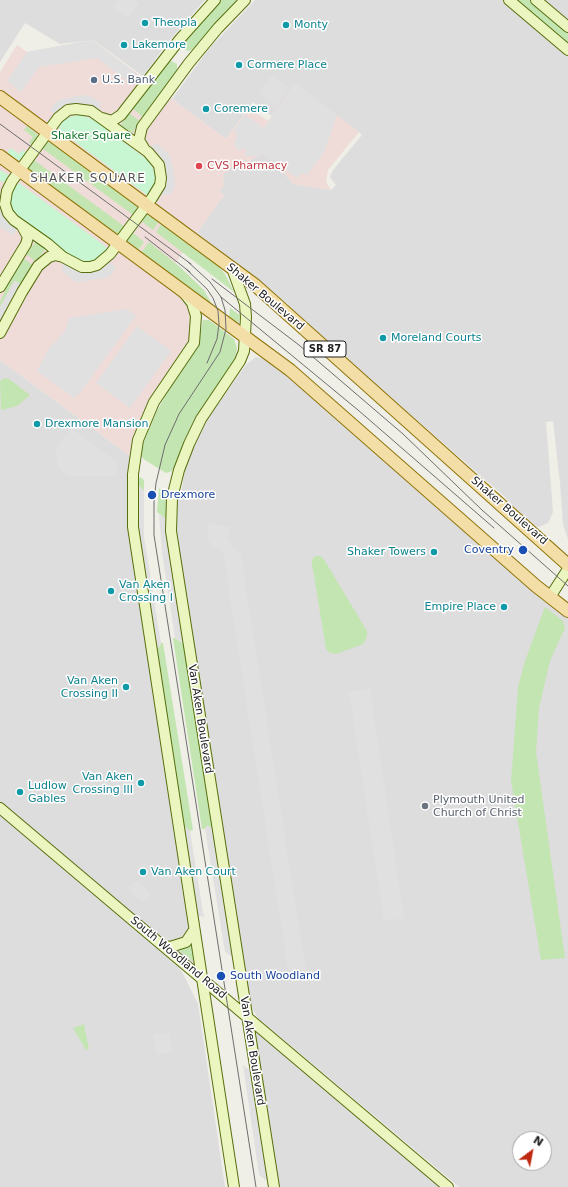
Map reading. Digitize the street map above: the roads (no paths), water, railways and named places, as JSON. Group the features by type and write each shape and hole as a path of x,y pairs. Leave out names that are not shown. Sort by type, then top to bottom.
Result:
{"main road":[{"path":"63,257 58,251 22,226 8,213 5,204 6,191 58,118 68,110 83,109 112,121 120,115 180,39 215,0"},
{"path":"0,333 38,266 49,257 55,255 63,257 82,267 90,267 104,260 146,205 160,185 161,178 158,165 142,147 139,140 142,127 189,63 218,28 245,0"},
{"path":"509,0 568,50"},
{"path":"536,0 568,27"},
{"name":"Shaker Boulevard","path":"0,97 232,268 264,294 343,366 561,557 568,565"},
{"path":"99,116 126,138 148,152"},
{"path":"0,156 290,370 550,597 568,611"},
{"path":"0,287 26,244 28,237 22,226"},
{"name":"Van Aken Boulevard","path":"232,268 245,304 244,351 240,362 201,419 189,444 175,484 170,518 173,547 274,1187"},
{"path":"183,292 192,303 196,316 194,343 154,402 140,434 134,459 132,498 134,546 234,1187"},
{"path":"550,597 568,569"},
{"name":"South Woodland Road","path":"0,808 448,1187"},
{"path":"162,945 170,947 186,942 194,930"}],"tram line":[{"path":"0,124 191,264"},
{"path":"145,237 190,272"},
{"path":"187,261 210,282 221,297 225,310 226,329 220,352 179,414 165,445 156,483 154,501 154,535 256,1187"},
{"path":"186,269 207,289 213,298 218,311 219,324 217,339 207,363"},
{"path":"212,279 299,345 403,434 482,510 568,586"},
{"path":"221,297 358,410 494,528"}],"place":[{"name":"Theopla","path":"145,23"},
{"name":"Monty","path":"286,25"},
{"name":"Lakemore","path":"124,45"},
{"name":"Cormere Place","path":"239,65"},
{"name":"U.S. Bank","path":"94,80"},
{"name":"Coremere","path":"206,109"},
{"name":"CVS Pharmacy","path":"199,166"},
{"name":"Moreland Courts","path":"383,338"},
{"name":"Drexmore Mansion","path":"37,424"},
{"name":"Drexmore","path":"152,495"},
{"name":"Coventry","path":"523,550"},
{"name":"Shaker Towers","path":"434,552"},
{"name":"Van Aken Crossing I","path":"111,591"},
{"name":"Empire Place","path":"504,607"},
{"name":"Van Aken Crossing II","path":"126,687"},
{"name":"Van Aken Crossing III","path":"141,783"},
{"name":"Ludlow Gables","path":"20,792"},
{"name":"Plymouth United Church of Christ","path":"425,806"},
{"name":"Van Aken Court","path":"143,872"},
{"name":"South Woodland","path":"221,976"}],"district":[{"name":"SHAKER SQUARE","path":"88,179"}],"park label":[{"name":"Shaker Square","path":"91,136"}]}
